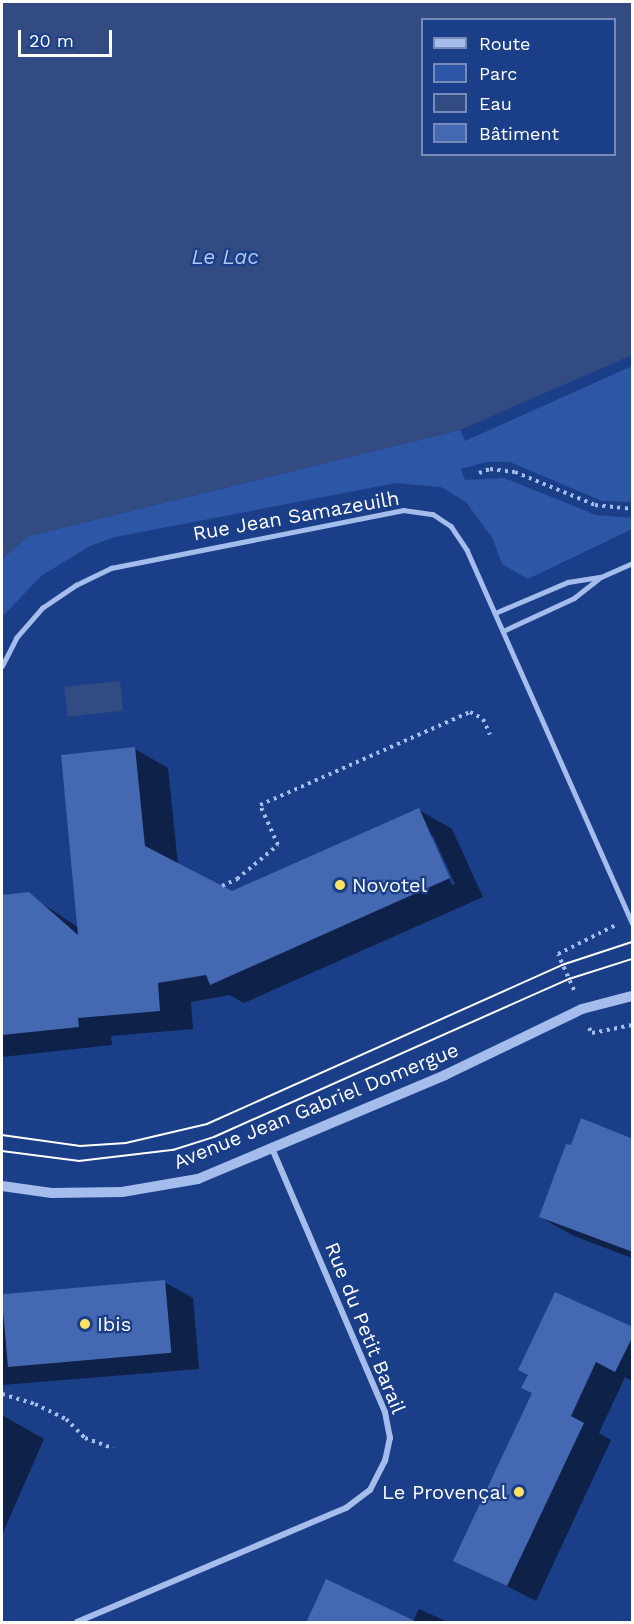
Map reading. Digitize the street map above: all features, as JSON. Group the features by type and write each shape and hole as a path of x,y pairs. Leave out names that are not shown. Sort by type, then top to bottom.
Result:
{"street":[{"name":"Avenue Jean Gabriel Domergue","path":"2,1186 52,1193 123,1192 174,1185 272,1148 445,1075 582,1009 633,996"},
{"name":"Rue du Petit Barail","path":"77,1623 346,1508 370,1490 385,1461 390,1438 385,1412 272,1148"}],"lane":[{"name":"Rue Jean Samazeuilh","path":"2,666 16,638 42,608 76,585 111,568 403,510 434,514 451,526 467,550 632,922"},
{"path":"503,631 574,598 601,578 633,563"},
{"path":"495,613 568,582 601,578"}],"path":[{"path":"479,473 490,469 515,472 594,505 633,509"},
{"path":"222,886 237,879 278,845 261,806 470,712 483,719 490,735"},
{"path":"632,922 608,927 597,938 558,954 592,1034 633,1025"},
{"path":"2,1394 35,1404 66,1419 85,1438 113,1448"}],"green space":[{"path":"632,366 632,502 602,501 510,462 486,462 461,469 465,480 504,478 596,515 632,518 632,529 528,579 502,564 493,539 466,502 441,487 396,483 115,537 90,546 41,576 2,617 2,559 29,536 460,430 465,441"}],"water":[{"name":"Le Lac","path":"2,2 632,2 632,355 460,430 29,536 2,559"},
{"path":"120,681 123,711 67,717 64,687"}],"building":[{"name":"Novotel","path":"135,747 145,846 232,891 419,808 450,878 210,985 206,975 158,983 160,1011 78,1018 79,1027 2,1035 2,895 29,892 78,935 61,755"},
{"path":"581,1118 633,1139 633,1252 539,1217 566,1144 571,1145"},
{"name":"Ibis","path":"165,1280 171,1353 8,1367 2,1294"},
{"name":"Le Provençal","path":"555,1292 633,1327 633,1336 615,1372 596,1362 571,1416 584,1423 507,1586 453,1561 532,1393 521,1388 528,1375 518,1370"},
{"path":"326,1579 419,1623 306,1623"}],"tram line":[{"path":"2,1135 80,1146 126,1143 207,1124 562,965 632,942"},
{"path":"2,1151 79,1161 173,1150 214,1137 569,979 632,959"}],"place":[{"name":"Novotel","path":"340,885"},
{"name":"Ibis","path":"85,1324"},
{"name":"Le Provençal","path":"519,1492"}]}
